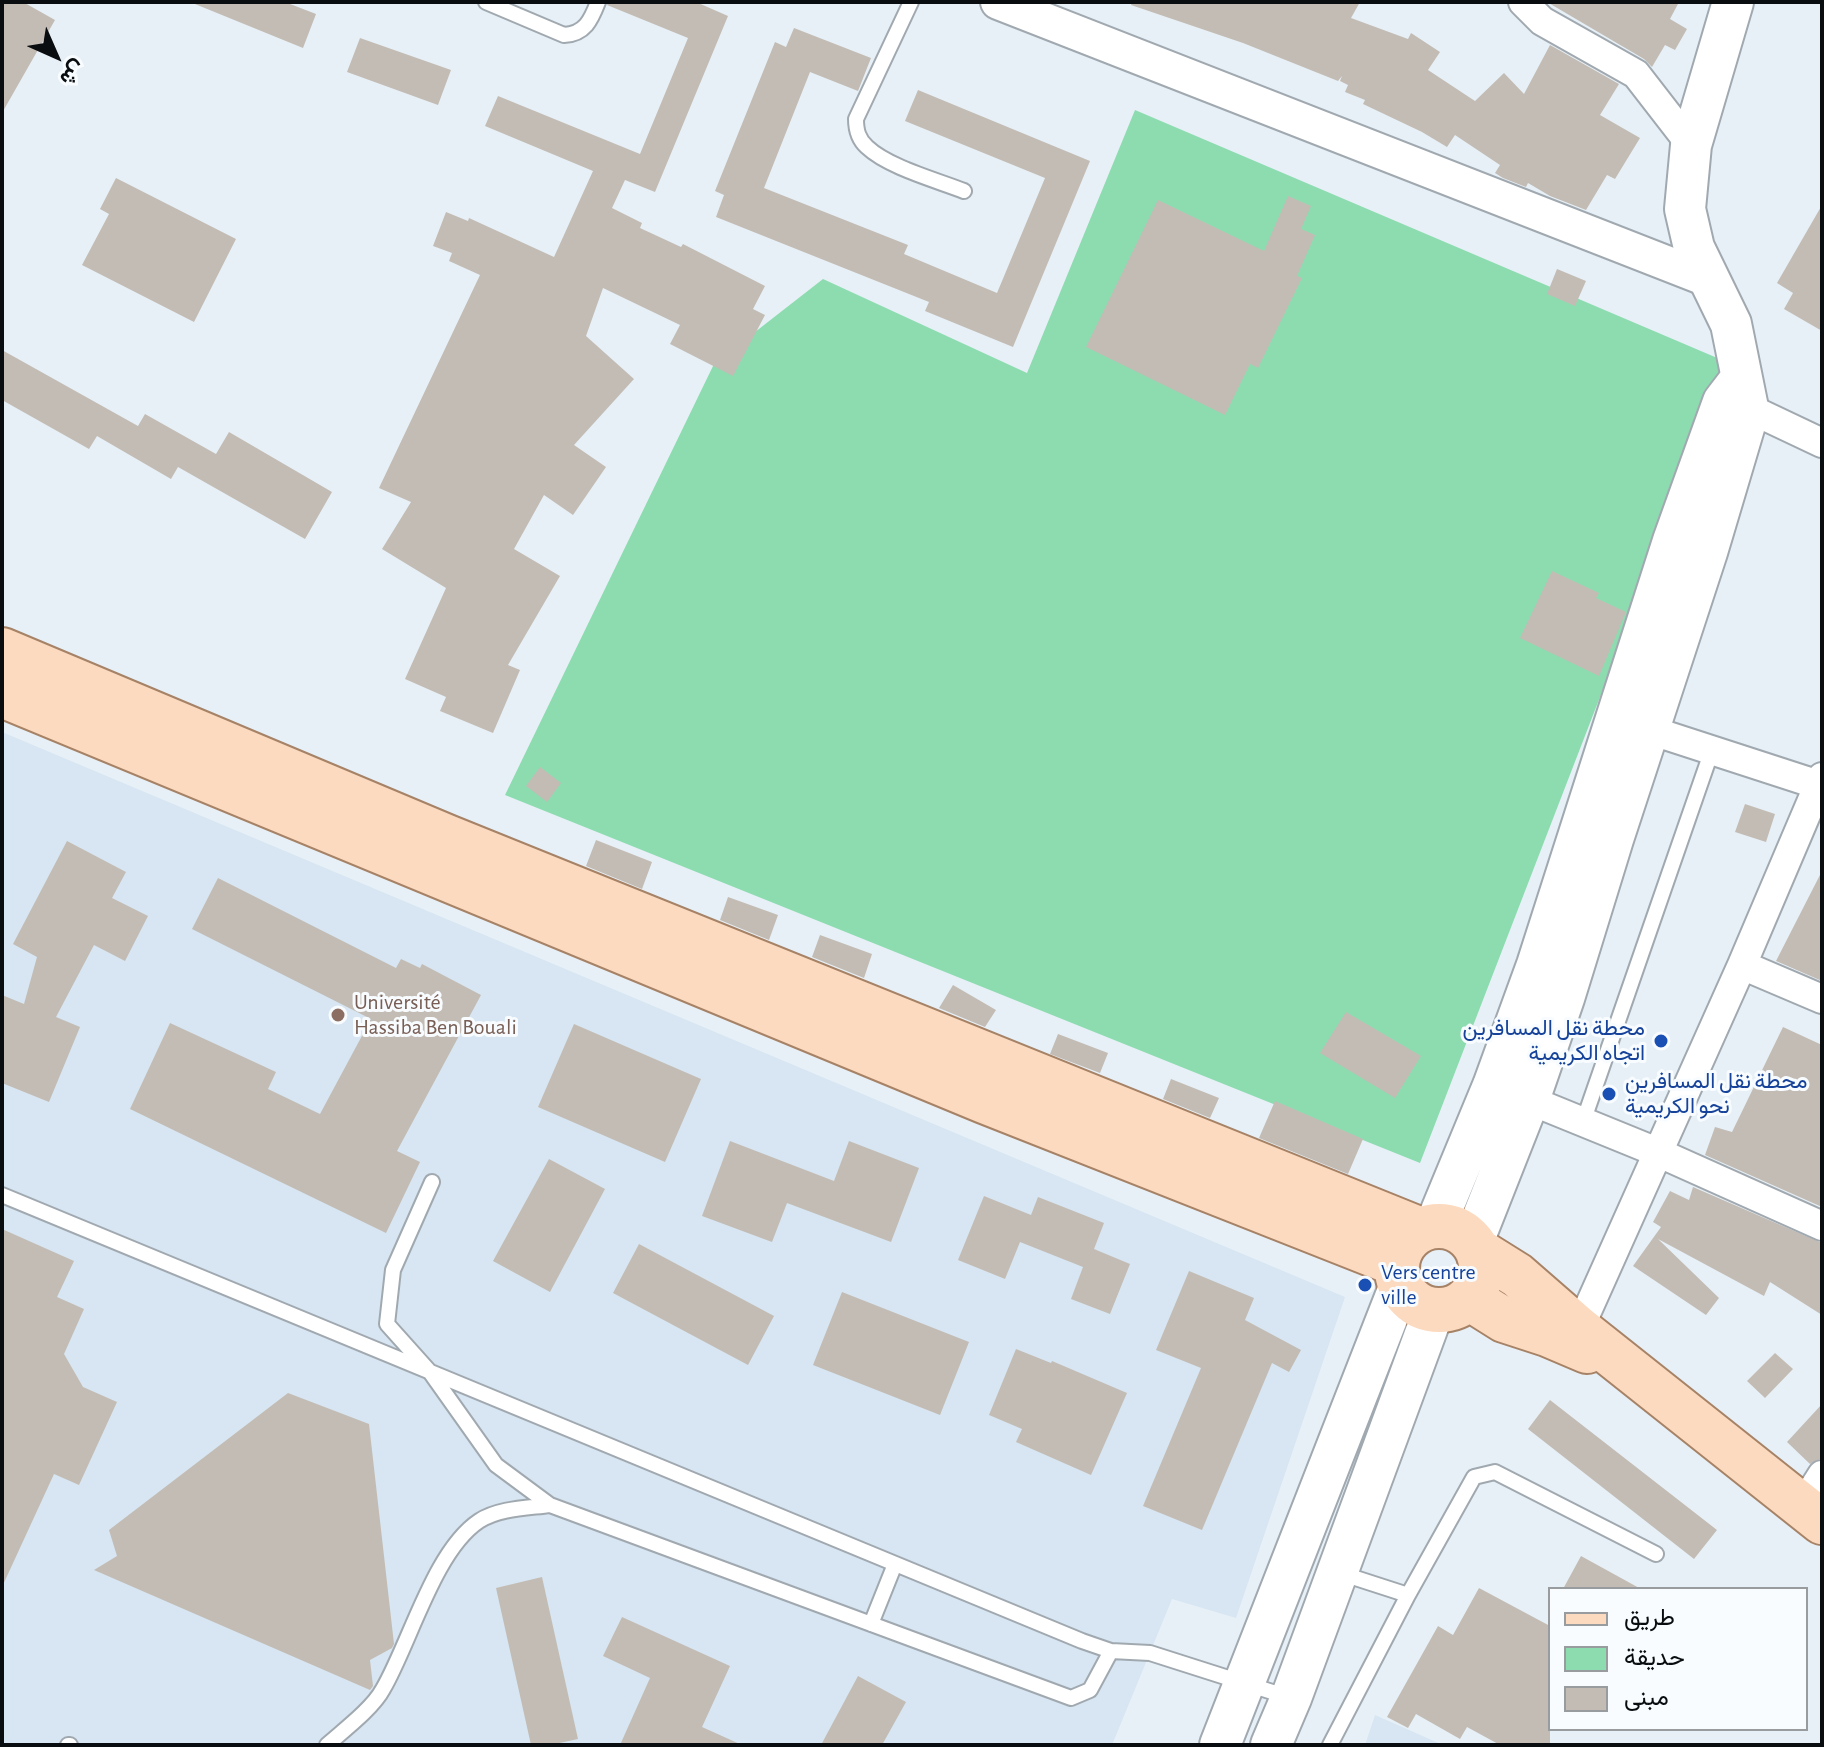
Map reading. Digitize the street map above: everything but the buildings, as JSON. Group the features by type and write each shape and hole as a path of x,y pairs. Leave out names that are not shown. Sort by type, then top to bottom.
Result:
{"main road":[{"path":"1220,1745 1243,1683 1438,1263 1511,1093 1633,724 1707,552 1737,396 1731,324 1694,248 1685,209 1691,145 1733,2"},
{"path":"2,650 461,843 1438,1263 1504,1320 1547,1334 1633,1371"},
{"path":"2,695 984,1101 1438,1263 1517,1275 1633,1371 1815,1502"},
{"path":"1271,1745 1337,1572 1438,1263"}],"street":[{"path":"998,2 1046,11 1707,279"},
{"path":"1523,2 1542,21 1636,74 1691,145"},
{"path":"1737,396 1822,443"},
{"path":"1579,1329 1821,783 1633,724"},
{"path":"1742,965 1822,999"},
{"path":"1511,1093 1657,1152 1822,1226"}],"lane":[{"path":"486,2 564,35 583,29 590,22 598,2"},
{"path":"911,2 856,119 856,131 868,148 887,160 964,191"},
{"path":"1583,1122 1712,750"},
{"path":"432,1182 393,1270 387,1324 430,1372 496,1465 550,1505 1071,1698 1090,1690 1111,1651"},
{"path":"2,1195 1111,1651 1150,1653 1291,1698"},
{"path":"1330,1745 1474,1477 1495,1472 1656,1554"},
{"path":"327,1745 382,1692 420,1607 453,1548 480,1521 513,1509 550,1505"},
{"path":"871,1624 895,1564"},
{"path":"1337,1572 1408,1595"}],"shaded area":[{"name":"Université Hassiba Ben Bouali","path":"2,732 1345,1297 1236,1618 1172,1599 1112,1745 2,1745"},
{"path":"1375,1715 1443,1745 1365,1745"}],"green space":[{"path":"1135,110 1729,363 1420,1163 505,795 714,364 823,279 1027,373"}],"place":[{"name":"Université Hassiba Ben Bouali","path":"338,1015"},
{"name":"محطة نقل المسافرين اتجاه الكريمية","path":"1661,1041"},
{"name":"محطة نقل المسافرين نحو الكريمية","path":"1609,1094"},
{"name":"Vers centre ville","path":"1365,1285"}]}
